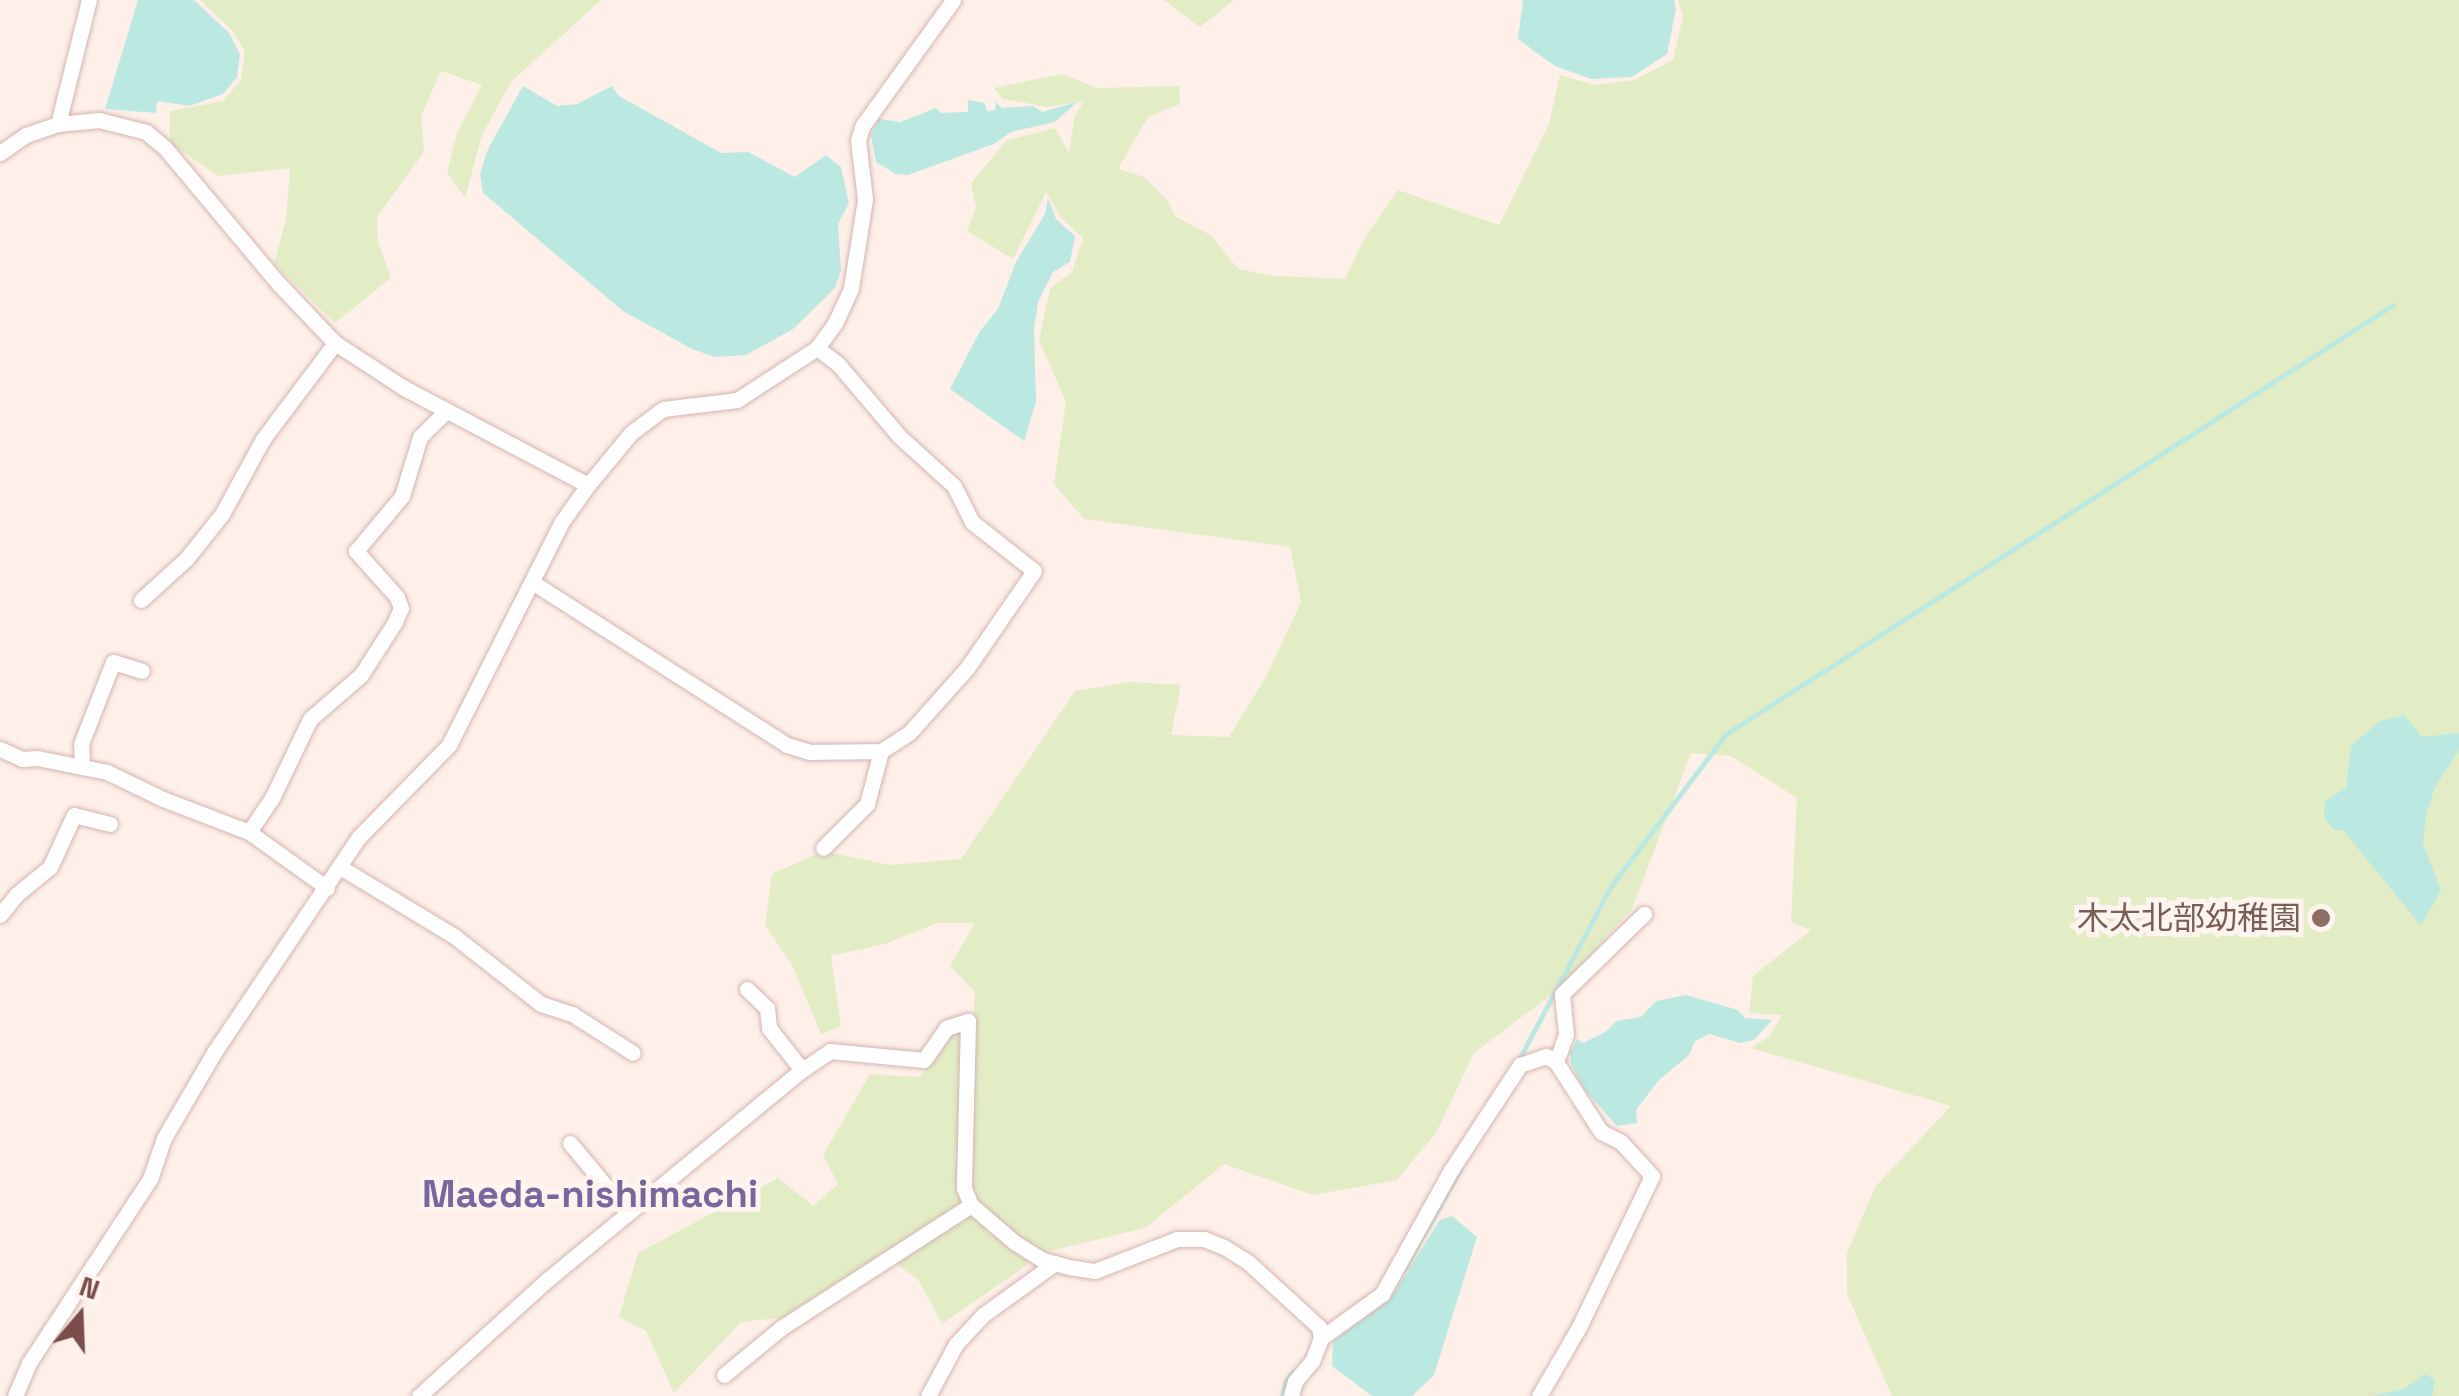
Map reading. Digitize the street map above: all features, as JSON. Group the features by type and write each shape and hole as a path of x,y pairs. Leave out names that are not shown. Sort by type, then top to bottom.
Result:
{"street":[{"path":"58,124 90,0"},
{"path":"15,1396 29,1363 150,1179 164,1138 215,1050 328,888 358,837 449,745 561,524 588,485 631,434 663,409 737,400 818,348 850,288 864,199 858,140 862,125 952,0"},
{"path":"0,153 26,135 58,124 100,120 146,132 166,148 278,283 335,344 446,410 588,485"},
{"path":"141,600 186,558 222,514 263,439 335,344"},
{"path":"532,582 786,745 810,752 881,751 910,734 967,668 1034,571 972,522 954,486 899,436 838,364 818,348"},
{"path":"249,832 272,798 310,719 361,675 395,622 400,608 397,597 356,550 402,496 420,437 446,410"},
{"path":"82,767 81,744 113,662 142,670"},
{"path":"0,749 22,760 37,758 108,772 163,799 249,832 328,888"},
{"path":"823,848 867,804 881,751"},
{"path":"0,915 16,894 50,867 74,815 110,824"},
{"path":"340,866 454,936 542,1004 572,1014 633,1053"},
{"path":"1556,1062 1566,1034 1562,994 1644,914"},
{"path":"747,989 767,1008 769,1028 802,1070"},
{"path":"418,1396 628,1213 802,1070 830,1051 924,1060 946,1028 968,1020 964,1188 970,1205 1014,1242 1055,1263 1094,1270 1178,1239 1204,1240 1248,1262 1319,1326 1317,1349"},
{"path":"1291,1396 1295,1381 1317,1349 1382,1294 1451,1170 1520,1066 1546,1056 1556,1062 1601,1132 1622,1142 1652,1176 1579,1327 1539,1396"},
{"path":"570,1143 628,1213"},
{"path":"724,1374 781,1328 970,1205"},
{"path":"928,1396 956,1344 983,1315 1055,1263"}],"green space":[{"path":"200,0 601,0 511,82 482,135 465,198 447,172 457,133 482,85 441,71 421,116 424,152 377,217 378,242 391,278 335,323 274,264 286,219 290,168 218,176 170,143 170,111 223,101 241,80 245,52 233,31"},
{"path":"1164,0 1234,0 1200,27"},
{"path":"1678,0 2459,0 2459,1396 1892,1396 1847,1294 1847,1253 1875,1187 1951,1106 1751,1048 1770,1036 1782,1015 1749,1013 1753,976 1811,930 1791,922 1797,798 1731,756 1691,753 1632,909 1564,985 1474,1053 1436,1133 1397,1180 1313,1195 1224,1164 1145,1228 1046,1252 942,1324 919,1281 883,1253 787,1317 741,1322 674,1393 646,1331 619,1317 638,1253 778,1178 813,1206 838,1184 823,1155 870,1074 920,1077 947,1037 973,1016 975,992 950,966 975,923 937,923 885,944 831,956 841,1026 821,1034 793,967 765,925 772,874 823,851 890,865 961,859 1075,691 1129,682 1181,685 1171,735 1229,737 1267,675 1301,602 1290,547 1084,519 1054,484 1066,402 1039,341 1050,288 1072,272 1083,238 1061,218 1046,192 1013,259 967,231 976,207 971,183 1007,140 1055,128 1069,153 1075,115 1084,101 1047,107 1003,99 994,88 1062,74 1097,88 1179,86 1180,104 1148,117 1118,169 1144,177 1168,201 1175,216 1212,236 1238,269 1274,276 1345,279 1365,237 1398,190 1499,225 1549,124 1560,75 1594,85 1634,80 1673,60 1683,16"}],"water":[{"path":"138,0 194,0 229,33 240,54 237,77 223,94 189,106 157,101 156,113 105,109"},
{"path":"1523,0 1674,0 1676,9 1667,54 1632,77 1591,79 1555,66 1518,39"},
{"path":"523,86 557,106 577,104 612,86 619,96 721,153 748,152 795,177 826,155 841,167 849,203 838,224 841,270 835,288 793,329 746,355 715,357 692,349 623,311 483,193 480,174 488,149"},
{"path":"968,100 985,103 987,111 995,110 996,102 1002,108 1033,106 1042,112 1077,102 1055,122 1011,132 994,144 908,175 896,174 876,162 871,135 879,119 900,122 936,108 941,113 968,112"},
{"path":"1048,198 1056,219 1075,236 1070,262 1053,272 1038,302 1034,329 1036,402 1024,441 950,389 980,331 998,309 1016,262 1045,214"},
{"path":"2404,715 2422,737 2459,733 2459,750 2434,789 2426,815 2423,844 2441,890 2421,926 2343,830 2334,830 2324,817 2325,801 2346,788 2351,746 2380,721"},
{"path":"1686,995 1738,1010 1745,1018 1772,1020 1754,1040 1740,1043 1709,1034 1695,1041 1689,1055 1658,1081 1636,1110 1637,1123 1617,1126 1584,1089 1571,1064 1570,1053 1577,1039 1583,1043 1607,1031 1616,1021 1641,1017 1656,1001"},
{"path":"1452,1216 1477,1237 1434,1375 1412,1396 1372,1396 1332,1366 1333,1341 1389,1300 1440,1220"},
{"path":"2425,1374 2435,1380 2432,1396 2370,1396 2402,1390"}],"waterway":[{"path":"1518,1061 1611,886 1726,734 2393,305"},
{"path":"1403,1271 1461,1168"},
{"path":"1282,1396 1286,1380 1293,1372"}],"place":[{"name":"木太北部幼稚園","path":"2321,918"}],"district":[{"name":"Maeda-nishimachi","path":"590,1195"}]}
